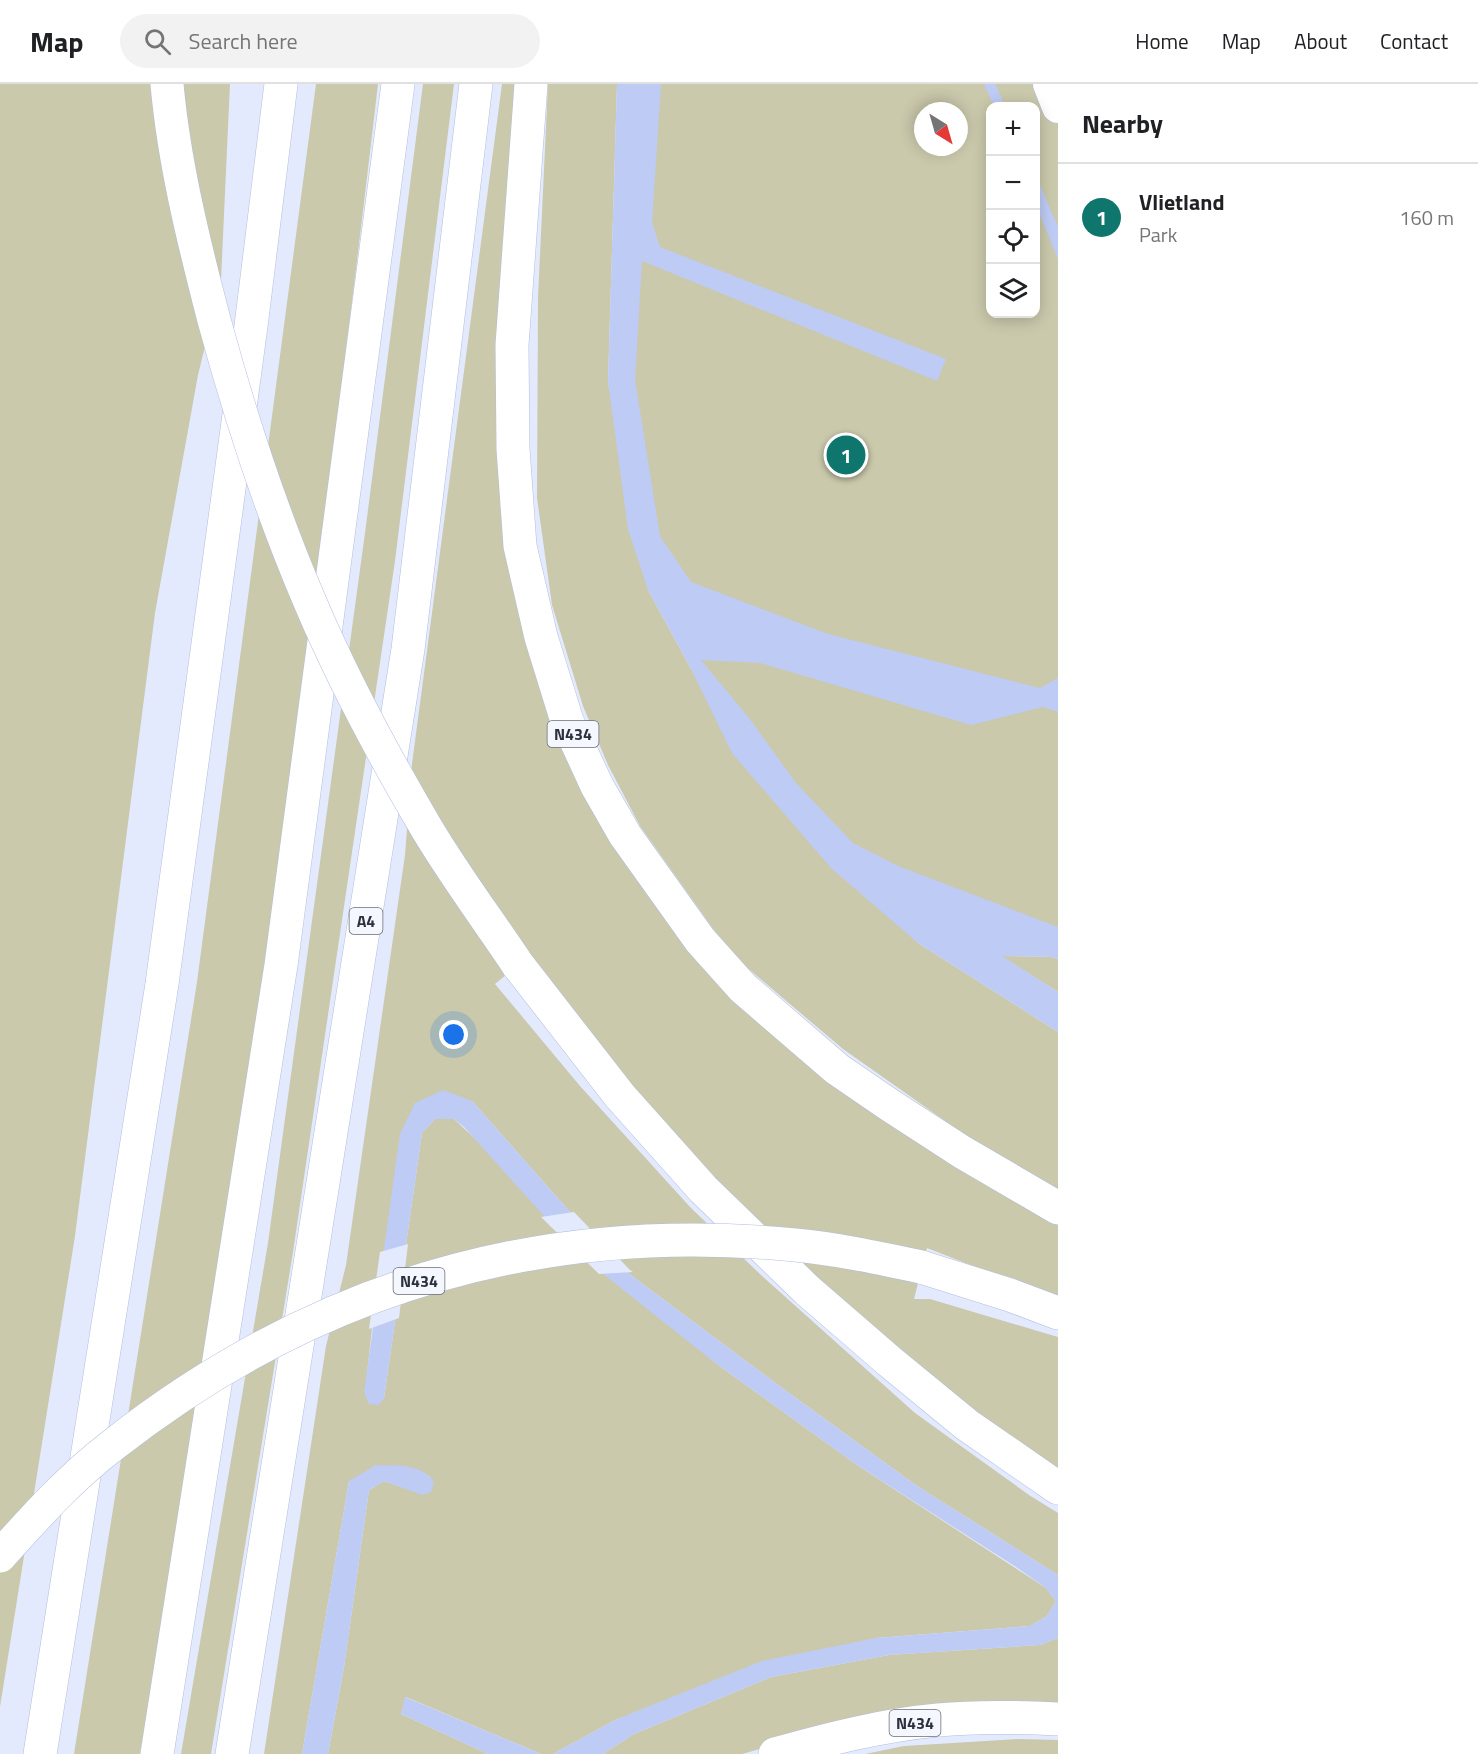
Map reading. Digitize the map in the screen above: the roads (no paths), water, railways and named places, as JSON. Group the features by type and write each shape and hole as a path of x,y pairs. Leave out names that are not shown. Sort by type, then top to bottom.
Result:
{"highway":[{"path":"167,84 183,189 207,293 253,452 295,564 345,679 428,831 518,965 620,1096 703,1189 807,1290 967,1425 1058,1488"},
{"path":"40,1754 162,984 250,338 281,84"},
{"path":"157,1754 281,965 398,84"},
{"name":"A4","path":"232,1754 408,649 476,84"},
{"name":"N434","path":"531,84 512,345 513,449 520,546 541,637 567,722 625,835 700,940 743,988 837,1069 953,1146 1058,1208"},
{"name":"N434","path":"0,1556 35,1518 111,1446 209,1377 305,1325 356,1303 411,1283 464,1268 575,1246 630,1241 746,1241 850,1252 921,1267 1058,1313"},
{"name":"N434","path":"775,1754 816,1742 889,1727 939,1720 1010,1717 1058,1719"}],"street":[{"path":"1049,84 1058,107"}],"water":[{"path":"617,84 661,84 652,222 660,247 946,359 937,381 642,261 635,380 660,536 691,582 828,634 1040,688 1058,678 1058,712 1043,707 971,725 760,663 701,660 749,718 796,783 853,843 898,866 1058,927 1058,959 1002,956 1058,992 1058,1032 918,943 831,868 732,753 691,669 648,590 628,529 608,382"},
{"path":"984,84 995,84 1003,102 992,102"},
{"path":"1040,185 1058,227 1058,259 1040,215"},
{"path":"443,1090 472,1101 570,1212 628,1273 917,1486 1058,1575 1058,1638 1040,1645 889,1655 771,1677 634,1734 603,1754 553,1754 617,1719 762,1661 876,1638 1030,1626 1047,1616 1056,1601 1046,1588 1016,1567 857,1465 714,1362 602,1273 544,1216 464,1127 454,1119 435,1119 422,1133 384,1398 379,1405 369,1404 364,1392 400,1134 415,1103"},
{"path":"376,1465 400,1466 423,1471 434,1482 431,1492 422,1495 384,1481 369,1490 344,1667 328,1754 302,1754 349,1481"},
{"path":"405,1697 541,1754 488,1754 401,1714"}],"place":[{"name":"Vlietland","path":"846,455"}]}
